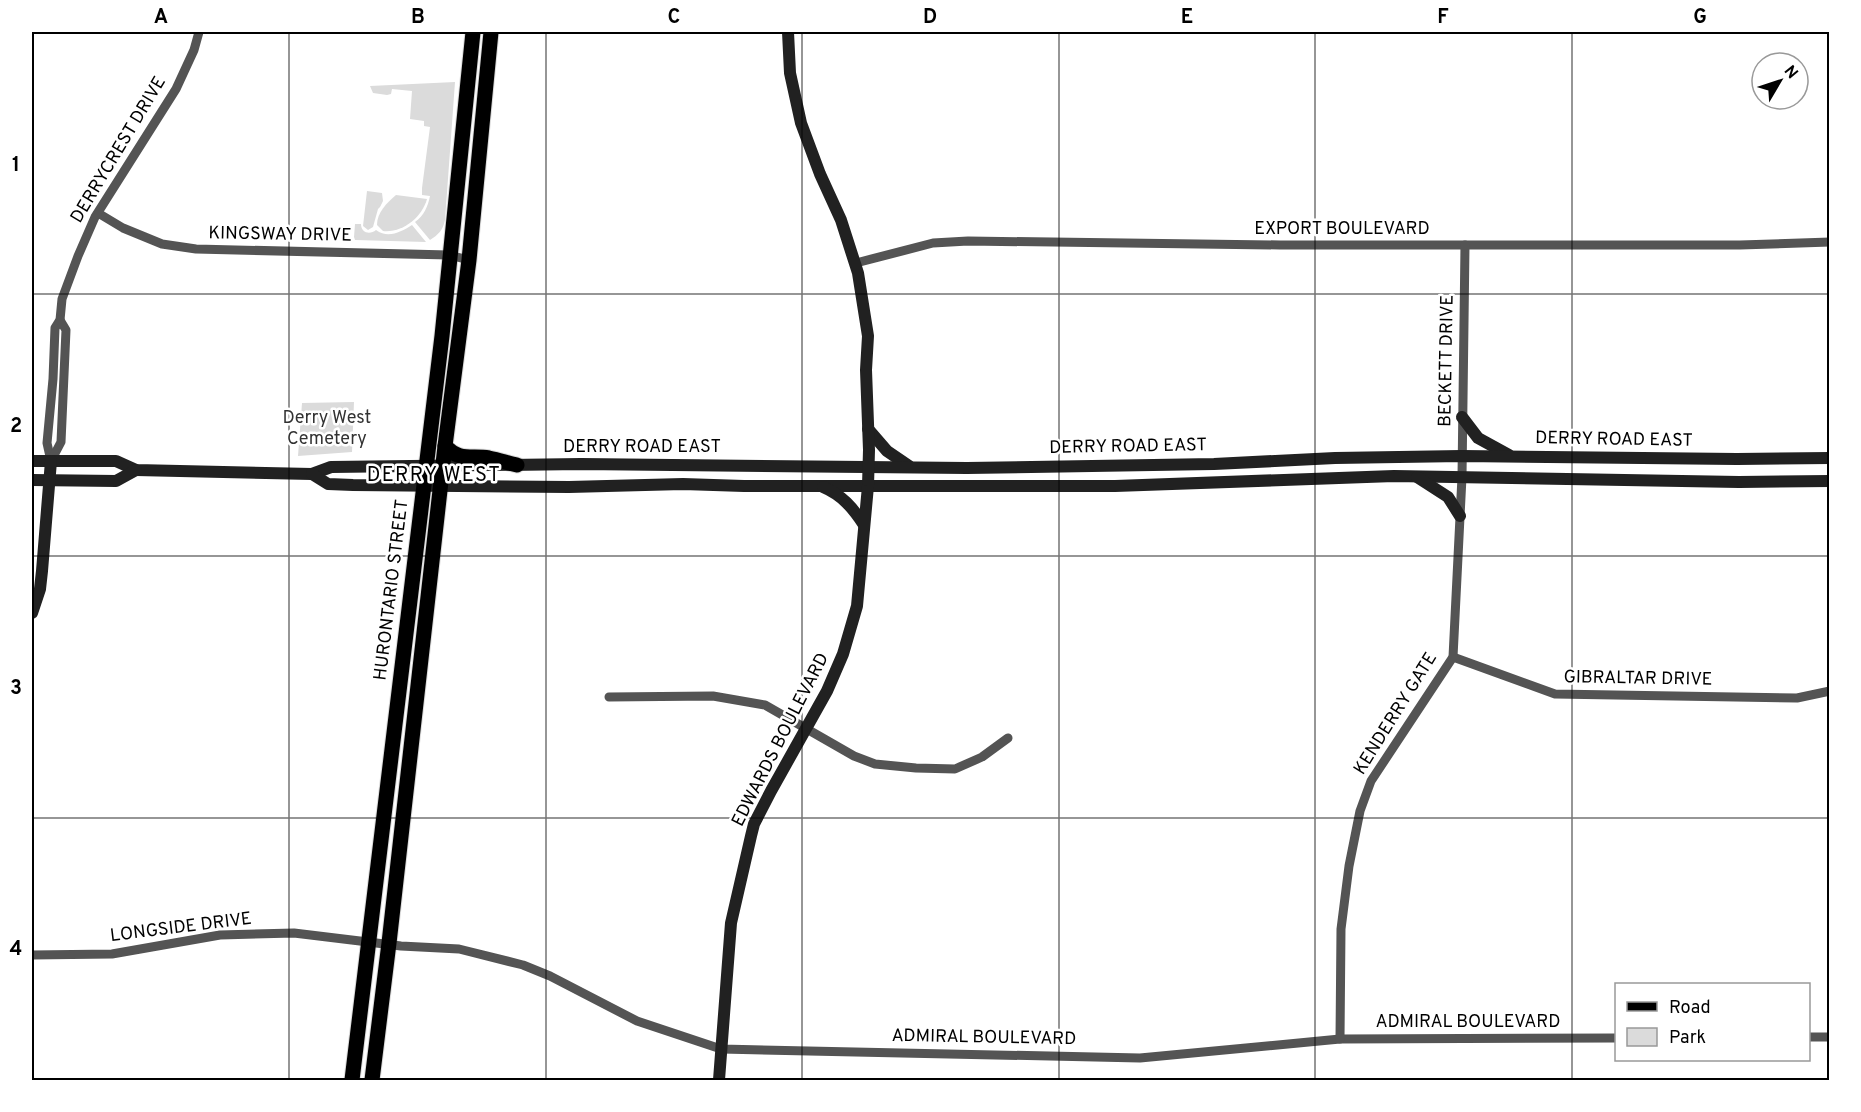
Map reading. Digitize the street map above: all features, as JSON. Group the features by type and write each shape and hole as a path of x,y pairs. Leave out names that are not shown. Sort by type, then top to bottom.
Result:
{"main road":[{"name":"HURONTARIO STREET","path":"352,1080 442,336 473,32"},
{"name":"HURONTARIO STREET","path":"372,1080 445,446 469,260 491,32"},
{"name":"EDWARDS BOULEVARD","path":"719,1080 731,923 751,836 754,824 827,691 843,654 857,606 867,486 868,336 856,263 801,123 790,73 788,32"},
{"path":"1462,417 1478,438 1513,456"},
{"path":"868,429 887,451 912,467"},
{"path":"445,446 461,457 487,458 517,465"},
{"name":"DERRY ROAD EAST","path":"312,474 331,467 517,465 1016,468 1462,456 1830,458"},
{"path":"1356,458 1358,477"},
{"path":"1295,460 1296,479"},
{"path":"32,461 116,461 136,470 312,474"},
{"path":"32,613 39,589 51,462"},
{"path":"967,468 968,485"},
{"path":"1015,486 1016,468"},
{"path":"32,480 116,481 136,470"},
{"name":"DERRY ROAD EAST","path":"312,474 328,484 424,487 683,484 1115,486 1416,476 1830,482"},
{"path":"1416,476 1448,497 1460,516"},
{"path":"819,486 842,498 855,510 864,525"}],"street":[{"name":"DERRYCREST DRIVE","path":"51,462 61,442 66,330 60,320 62,298 98,213 176,90 194,50 199,32"},
{"name":"KINGSWAY DRIVE","path":"98,213 123,228 162,244 196,249 449,255 469,260"},
{"name":"EXPORT BOULEVARD","path":"856,263 933,243 968,241 1246,245 1740,245 1830,242"},
{"name":"BECKETT DRIVE","path":"1462,477 1465,245"},
{"name":"KENDERRY GATE","path":"1340,1039 1341,929 1349,866 1360,811 1371,781 1453,657 1462,477"},
{"name":"GIBRALTAR DRIVE","path":"1453,657 1555,694 1797,698 1830,691"},
{"path":"609,697 713,696 765,705 854,756 876,764 955,769 982,757 1008,738"},
{"name":"LONGSIDE DRIVE","path":"32,955 112,954 220,935 294,933 369,942"},
{"name":"ADMIRAL BOULEVARD","path":"369,942 459,949 523,965 550,976 637,1021 721,1049 1140,1058 1340,1039 1615,1038"},
{"path":"1810,1037 1830,1037"}],"green space":[{"path":"455,82 445,220 440,232 430,240 415,222 421,217 430,196 422,195 422,188 430,127 424,126 424,121 410,119 412,91 392,89 391,94 387,95 373,93 370,86"},
{"path":"367,191 382,193 383,201 373,227 368,230 363,226"},
{"path":"396,195 427,199 421,212 411,222 398,229 383,231 377,225 379,216"},
{"path":"355,224 361,224 362,229 366,232 376,230 385,234 399,232 412,225 426,242 355,240"},
{"name":"Derry West Cemetery","path":"354,402 352,452 298,456 302,403"}],"district":[{"name":"DERRY WEST","path":"434,476"}]}
